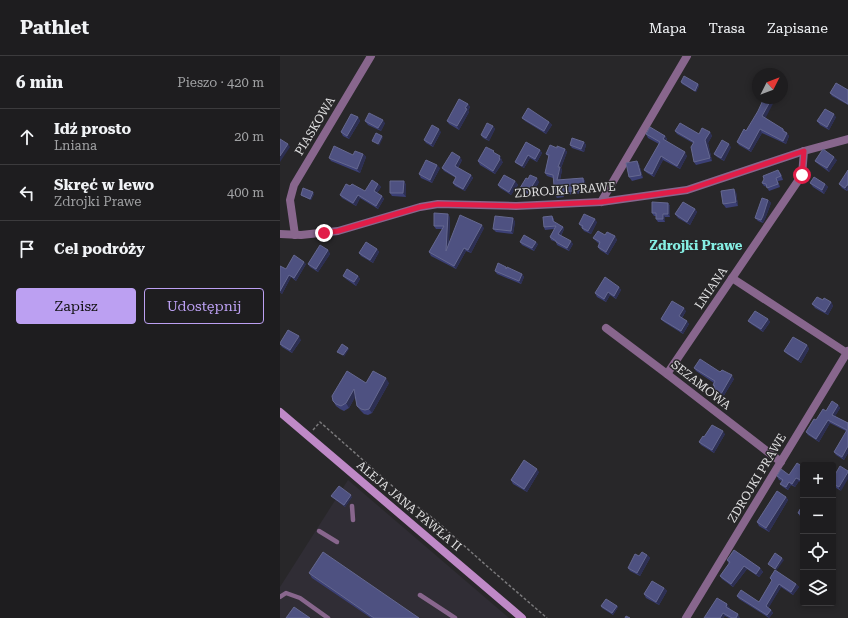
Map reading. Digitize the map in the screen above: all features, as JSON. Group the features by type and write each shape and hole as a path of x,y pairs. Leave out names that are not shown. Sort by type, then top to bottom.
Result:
{"main road":[{"name":"ALEJA JANA PAWŁA II","path":"280,412 522,618"}],"street":[{"name":"PIASKOWA","path":"295,235 290,200 294,185 371,56"},
{"path":"601,202 687,56"},
{"name":"ZDROJKI PRAWE","path":"280,234 317,234 338,231 420,207 438,204 516,206 601,202 687,190 804,151 848,139"},
{"name":"LNIANA","path":"667,374 802,175 804,151"},
{"path":"732,278 847,352"},
{"name":"SEZAMOWA","path":"606,328 781,462"},
{"name":"ZDROJKI PRAWE","path":"686,618 847,352"}],"lane":[{"path":"352,506 353,520"},
{"path":"319,531 337,542"},
{"path":"280,597 286,593 300,598 328,618"},
{"path":"420,595 455,618"}],"path":[{"path":"307,435 320,422 407,499 434,519 547,618"}],"shaded area":[{"path":"348,480 509,618 280,618 280,587"}],"building":[{"path":"684,76 698,84 695,91 681,82"},
{"path":"836,83 848,90 848,104 830,93"},
{"path":"459,99 468,104 465,108 467,109 457,126 447,121"},
{"path":"761,104 769,104 762,116 787,133 783,141 760,129 749,149 737,142 744,129 746,131"},
{"path":"528,108 549,122 544,131 522,118"},
{"path":"825,109 834,114 827,127 817,121"},
{"path":"369,113 383,120 378,128 365,121"},
{"path":"351,114 358,117 347,136 341,132"},
{"path":"487,123 493,126 486,138 481,135"},
{"path":"680,123 699,134 702,128 710,132 705,140 710,158 694,162 691,147 694,142 675,131"},
{"path":"432,125 439,129 431,144 424,140"},
{"path":"650,127 665,136 663,139 685,152 677,166 661,156 652,174 644,170 660,142 646,134"},
{"path":"376,133 382,136 378,144 372,141"},
{"path":"572,138 584,142 581,149 570,145"},
{"path":"280,139 288,144 280,156"},
{"path":"722,140 729,144 721,158 714,154"},
{"path":"526,142 540,150 535,159 528,155 522,166 515,162"},
{"path":"550,145 565,149 558,167 560,167 557,180 583,178 584,190 561,192 562,194 555,195 553,175 545,173 549,155 546,154"},
{"path":"334,146 353,155 355,151 363,154 357,169 329,158"},
{"path":"486,147 500,156 500,159 493,171 478,161"},
{"path":"823,149 834,157 827,168 815,161"},
{"path":"452,152 460,157 455,166 471,175 463,189 453,183 456,177 442,168"},
{"path":"426,160 437,165 430,180 419,174"},
{"path":"637,161 641,175 629,177 626,163"},
{"path":"778,170 781,176 776,178 778,184 767,188 766,184 762,183 764,179 763,176"},
{"path":"848,170 848,185 845,188 839,184"},
{"path":"504,175 515,181 509,192 498,185"},
{"path":"530,175 537,178 528,193 520,188 526,178 528,179"},
{"path":"814,177 825,184 822,190 810,183"},
{"path":"372,180 378,184 374,191 382,196 376,206 358,195 353,203 340,195 346,184 350,186 352,184 365,191"},
{"path":"390,181 404,181 403,193 390,193"},
{"path":"303,188 313,192 310,199 301,195"},
{"path":"734,189 736,202 723,204 721,191"},
{"path":"762,198 768,200 761,220 755,218"},
{"path":"652,202 668,203 668,214 663,214 663,219 656,219 656,213 652,213"},
{"path":"683,202 695,209 687,222 675,214"},
{"path":"434,213 448,214 446,251 460,215 482,225 468,250 464,248 454,266 429,252 444,226 434,226"},
{"path":"584,214 595,219 588,231 582,228 583,226 579,224"},
{"path":"495,216 513,218 511,231 493,229"},
{"path":"552,216 553,221 563,227 558,234 571,241 567,248 550,237 556,226 544,227 543,217"},
{"path":"598,231 605,235 607,232 615,236 606,252 598,247 600,242 593,238"},
{"path":"524,235 536,242 532,248 520,242"},
{"path":"366,242 377,249 370,260 359,253"},
{"path":"320,245 328,250 316,269 308,264"},
{"path":"294,255 304,262 294,278 289,275 280,291 280,266 286,269"},
{"path":"498,263 506,267 506,269 507,267 522,274 519,281 495,271"},
{"path":"347,269 358,276 354,282 343,276"},
{"path":"605,277 619,287 614,296 608,292 604,299 595,293"},
{"path":"817,297 823,300 824,298 831,302 825,312 812,304"},
{"path":"672,301 684,308 679,316 687,321 681,331 661,319"},
{"path":"755,311 768,319 761,329 748,321"},
{"path":"288,330 299,336 290,350 280,344"},
{"path":"793,337 807,345 798,360 784,351"},
{"path":"342,344 348,348 343,355 337,352"},
{"path":"700,359 720,372 722,370 732,375 721,394 713,389 715,386 713,385 715,381 694,368"},
{"path":"347,371 366,383 373,371 386,378 369,409 361,409 357,406 354,389 346,403 341,406 333,401 332,396"},
{"path":"832,401 838,405 832,415 848,423 848,446 842,457 834,452 847,430 828,420 816,439 806,432 814,419 816,420 823,409 826,411"},
{"path":"712,425 723,431 712,450 699,442"},
{"path":"524,460 537,469 524,489 511,480"},
{"path":"797,463 800,465 800,480 796,478 792,484 789,482 786,487 780,484 783,480 777,476 781,469 789,475"},
{"path":"840,466 848,471 839,487 836,486 836,473"},
{"path":"339,486 351,495 344,505 331,496"},
{"path":"777,491 786,497 766,528 757,522"},
{"path":"734,550 760,568 756,574 744,566 731,584 720,576 730,562 727,560"},
{"path":"323,552 419,618 374,618 309,573"},
{"path":"642,552 647,555 637,573 628,568 635,554 639,556"},
{"path":"775,553 782,558 775,569 768,564"},
{"path":"775,570 796,584 791,592 779,584 766,606 771,610 767,615 737,596 741,590 759,602 772,580 770,578"},
{"path":"652,581 664,588 656,602 644,594"},
{"path":"717,598 727,604 726,607 738,614 736,618 732,618 723,613 720,618 704,618"},
{"path":"606,599 617,606 612,613 601,606"},
{"path":"294,607 310,618 286,618"}],"district":[{"name":"Zdrojki Prawe","path":"696,245"}],"route":[{"path":"324,233 338,231 420,207 438,204 516,206 601,202 687,190 804,151 802,175"}]}
